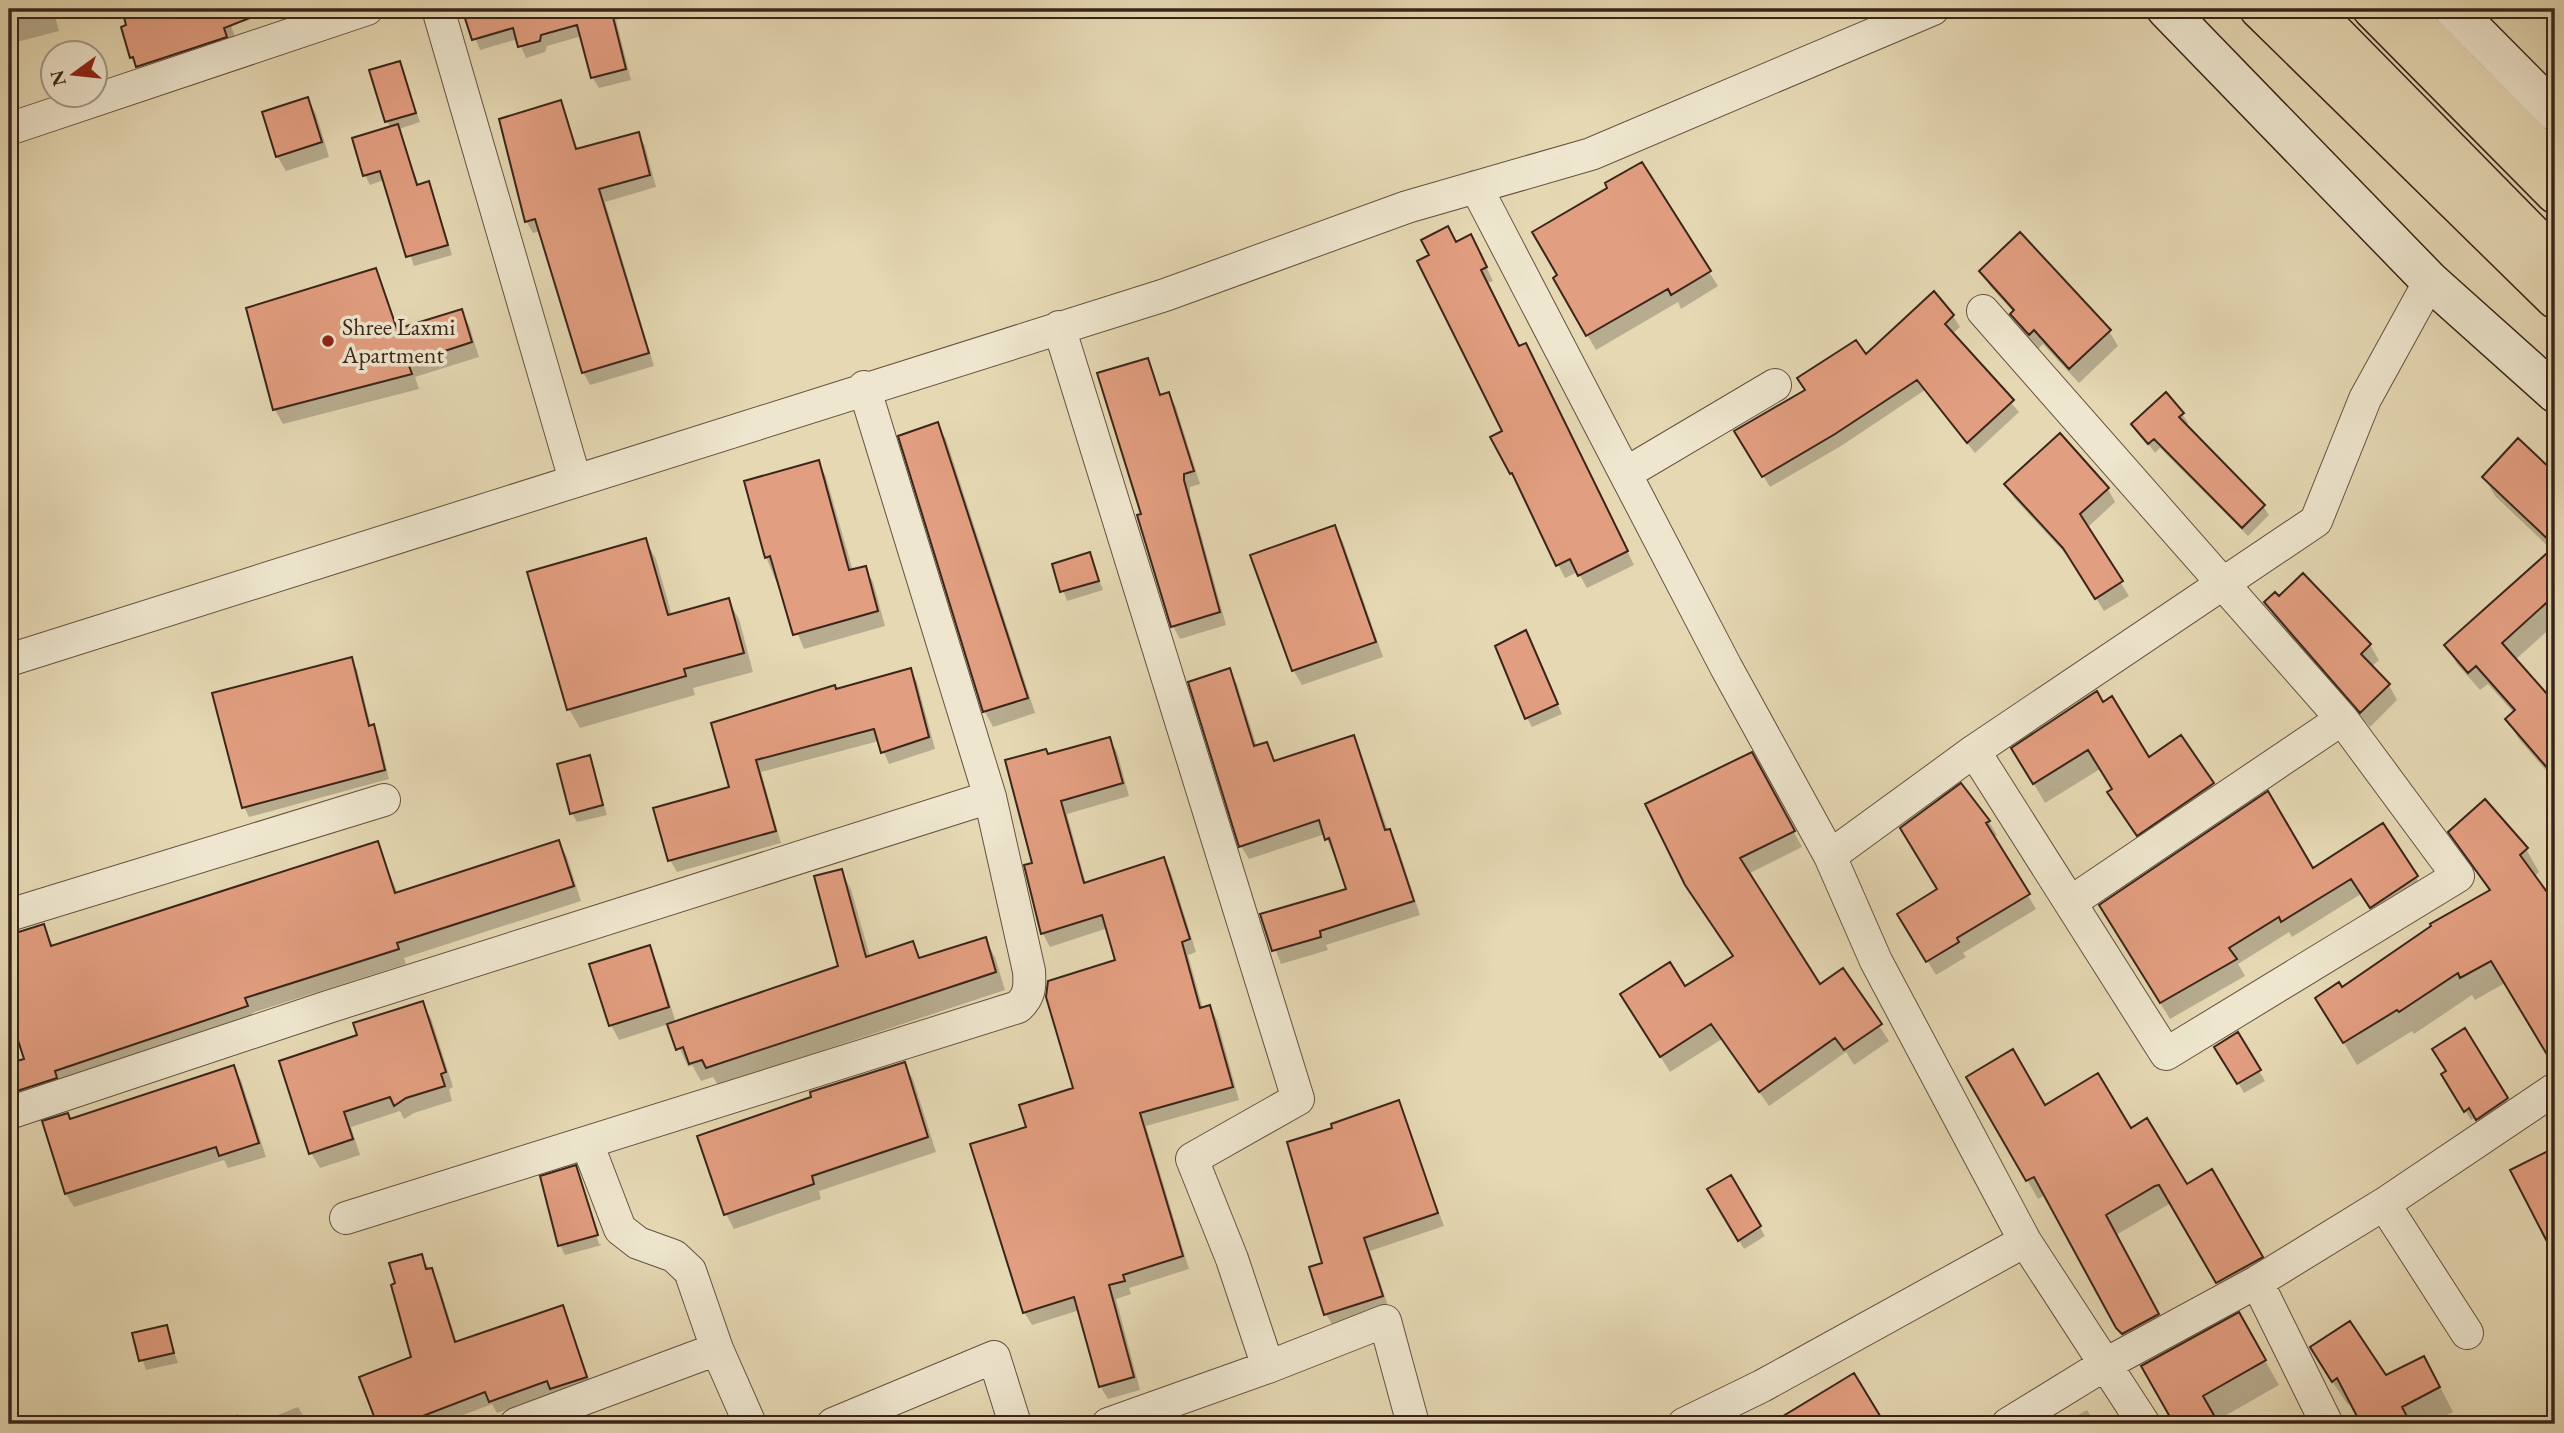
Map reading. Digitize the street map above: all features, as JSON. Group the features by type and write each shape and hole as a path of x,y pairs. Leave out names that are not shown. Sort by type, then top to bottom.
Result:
{"main road":[{"path":"2259,9 2555,299"},
{"path":"2311,9 2555,257"},
{"path":"2372,9 2555,194"},
{"path":"2400,9 2555,165"}],"street":[{"path":"9,129 367,9"},
{"path":"438,9 575,480"},
{"path":"9,660 864,387 1165,295 1407,207 1591,154 1933,9"},
{"path":"2166,9 2430,281 2555,393"},
{"path":"2453,9 2555,112"},
{"path":"1476,187 1628,472 1727,667 1830,856 1876,961 2025,1241 2144,1424"},
{"path":"1830,856 1974,751 2316,522 2365,399 2430,281"},
{"path":"1974,751 2166,1054 2458,876 2343,719 1983,311"},
{"path":"1059,327 1298,1099 1192,1159 1232,1259 1268,1367"},
{"path":"1628,472 1775,385"},
{"path":"346,1218 1018,1007 1026,1000 1030,989 1029,971 990,797 864,387"},
{"path":"2071,902 2343,719"},
{"path":"9,1113 328,1007 990,797"},
{"path":"9,915 384,800"},
{"path":"2008,1424 2104,1365 2257,1282 2384,1204 2555,1089"},
{"path":"587,1143 620,1229 638,1243 674,1256 690,1271 717,1349 750,1424"},
{"path":"2384,1204 2467,1333"},
{"path":"1684,1424 1762,1386 2025,1241"},
{"path":"2257,1282 2327,1424"},
{"path":"1108,1424 1268,1367 1385,1321 1413,1424"},
{"path":"516,1424 717,1349"},
{"path":"834,1424 994,1357 1015,1424"}],"building":[{"path":"138,9 268,11 224,28 227,37 136,67 133,57 130,58 121,27 126,25 123,13"},
{"path":"462,9 611,9 626,69 591,78 577,25 541,35 540,41 518,47 513,28 472,40"},
{"path":"400,61 416,113 385,122 369,70"},
{"path":"308,97 322,142 276,157 262,112"},
{"path":"561,100 576,149 639,132 650,175 599,189 649,353 582,373 535,219 525,222 499,119"},
{"path":"398,124 417,185 429,181 448,245 406,257 380,171 363,176 352,138"},
{"path":"1642,162 1711,271 1671,295 1668,289 1586,336 1553,278 1557,275 1532,232 1607,188 1605,183"},
{"path":"1448,226 1456,242 1471,234 1487,267 1481,270 1519,346 1526,343 1628,551 1578,576 1570,559 1556,566 1512,473 1510,474 1490,437 1502,431 1417,261 1429,255 1421,240"},
{"path":"2020,232 2111,330 2069,369 2034,330 2029,335 2010,314 2014,310 1979,271"},
{"name":"Shree Laxmi Apartment","path":"376,268 397,329 462,309 472,342 408,363 412,374 273,410 246,308"},
{"path":"1934,291 1954,315 1945,324 2014,400 1967,443 1917,380 1835,434 1762,477 1734,431 1805,390 1797,378 1856,340 1866,354"},
{"path":"1148,358 1160,395 1169,392 1194,471 1184,474 1184,480 1220,612 1171,627 1137,515 1141,514 1097,373"},
{"path":"2166,392 2184,413 2179,417 2265,505 2242,528 2154,439 2148,444 2131,424"},
{"path":"938,422 1028,698 983,712 898,436"},
{"path":"2060,433 2109,488 2080,514 2123,581 2095,599 2063,548 2004,484"},
{"path":"2518,438 2555,473 2555,546 2482,477"},
{"path":"819,460 849,570 866,566 878,611 793,635 770,556 765,558 744,481"},
{"path":"1335,525 1376,642 1292,671 1250,555"},
{"path":"646,538 668,615 729,598 744,653 684,669 686,676 567,710 527,572"},
{"path":"2555,546 2555,595 2502,643 2555,703 2555,777 2505,719 2515,710 2476,666 2468,673 2444,645"},
{"path":"1090,552 1099,581 1060,592 1052,564"},
{"path":"2303,573 2371,644 2361,654 2390,684 2360,713 2264,602 2275,592 2279,596"},
{"path":"1526,630 1558,704 1525,719 1495,646"},
{"path":"352,657 369,726 374,724 385,770 242,808 212,693"},
{"path":"911,668 929,737 881,753 874,729 756,760 776,831 668,861 653,808 729,787 711,723 835,685 836,689"},
{"path":"1230,668 1254,746 1267,742 1274,761 1354,735 1385,830 1390,829 1414,901 1320,931 1321,937 1272,951 1260,914 1346,889 1329,838 1325,840 1319,820 1239,847 1188,682"},
{"path":"2097,691 2103,702 2112,696 2149,757 2181,735 2214,783 2137,836 2107,792 2112,789 2088,750 2033,784 2011,748"},
{"path":"1110,737 1123,783 1061,801 1084,883 1164,857 1190,939 1182,942 1200,1008 1210,1005 1233,1087 1140,1113 1183,1256 1123,1275 1125,1281 1109,1285 1134,1377 1099,1387 1074,1297 1023,1313 970,1144 1026,1127 1019,1105 1073,1088 1046,997 1048,981 1115,960 1102,915 1041,934 1024,865 1032,863 1005,760 1046,749 1048,754"},
{"path":"1752,752 1795,831 1740,858 1820,984 1843,968 1882,1024 1844,1050 1835,1038 1759,1092 1711,1024 1660,1057 1620,994 1670,962 1685,986 1733,956 1685,885 1645,804"},
{"path":"590,755 603,805 570,814 557,764"},
{"path":"1961,783 1990,821 1986,823 2030,894 1957,938 1959,942 1926,962 1897,914 1937,889 1900,828"},
{"path":"2268,791 2313,868 2383,823 2418,876 2370,908 2351,879 2281,922 2279,917 2229,948 2237,959 2160,1003 2099,905"},
{"path":"2485,799 2528,848 2520,855 2555,903 2555,1068 2491,961 2460,978 2458,973 2399,1012 2397,1010 2343,1043 2315,998 2339,982 2342,987 2431,926 2430,924 2490,890 2448,832"},
{"path":"559,840 574,886 397,943 399,949 245,998 248,1006 55,1071 57,1078 14,1092 9,1063 24,1059 9,1012 9,935 44,924 51,946 378,841 395,893"},
{"path":"842,869 866,957 913,941 919,958 986,937 996,972 706,1068 702,1060 689,1064 683,1047 676,1050 667,1024 838,966 814,876"},
{"path":"650,945 669,1007 609,1026 589,964"},
{"path":"423,1001 446,1072 441,1074 445,1086 406,1098 394,1106 390,1097 344,1112 353,1139 309,1154 279,1061 357,1035 353,1023"},
{"path":"2465,1028 2508,1098 2476,1120 2469,1108 2464,1112 2441,1074 2446,1071 2432,1049"},
{"path":"2238,1032 2261,1070 2237,1084 2214,1047"},
{"path":"2013,1049 2045,1105 2098,1073 2131,1128 2147,1118 2187,1184 2212,1169 2263,1257 2216,1283 2159,1185 2155,1186 2106,1215 2159,1314 2122,1334 2116,1328 2034,1177 2026,1181 1966,1077"},
{"path":"905,1062 928,1137 812,1176 814,1184 724,1215 697,1136 811,1097 810,1092"},
{"path":"234,1065 259,1143 219,1156 216,1147 65,1194 42,1121 68,1113 70,1119"},
{"path":"1399,1100 1438,1213 1364,1238 1383,1296 1324,1315 1309,1267 1322,1263 1287,1142 1332,1128 1331,1124"},
{"path":"2548,1151 2555,1164 2555,1257 2510,1170"},
{"path":"576,1165 598,1235 558,1246 540,1176"},
{"path":"1731,1175 1761,1226 1738,1241 1707,1189"},
{"path":"422,1254 426,1269 432,1268 455,1342 563,1305 587,1377 550,1389 547,1381 489,1402 485,1392 402,1424 377,1424 359,1377 411,1357 391,1285 395,1283 389,1263"},
{"path":"2239,1312 2266,1360 2203,1396 2219,1424 2174,1424 2141,1366"},
{"path":"2350,1321 2386,1375 2424,1356 2440,1387 2402,1407 2411,1424 2361,1424 2337,1378 2332,1382 2310,1347"},
{"path":"167,1325 174,1353 139,1361 132,1333"},
{"path":"1854,1373 1885,1424 1770,1424"}],"place":[{"name":"Shree Laxmi Apartment","path":"328,341"}]}
